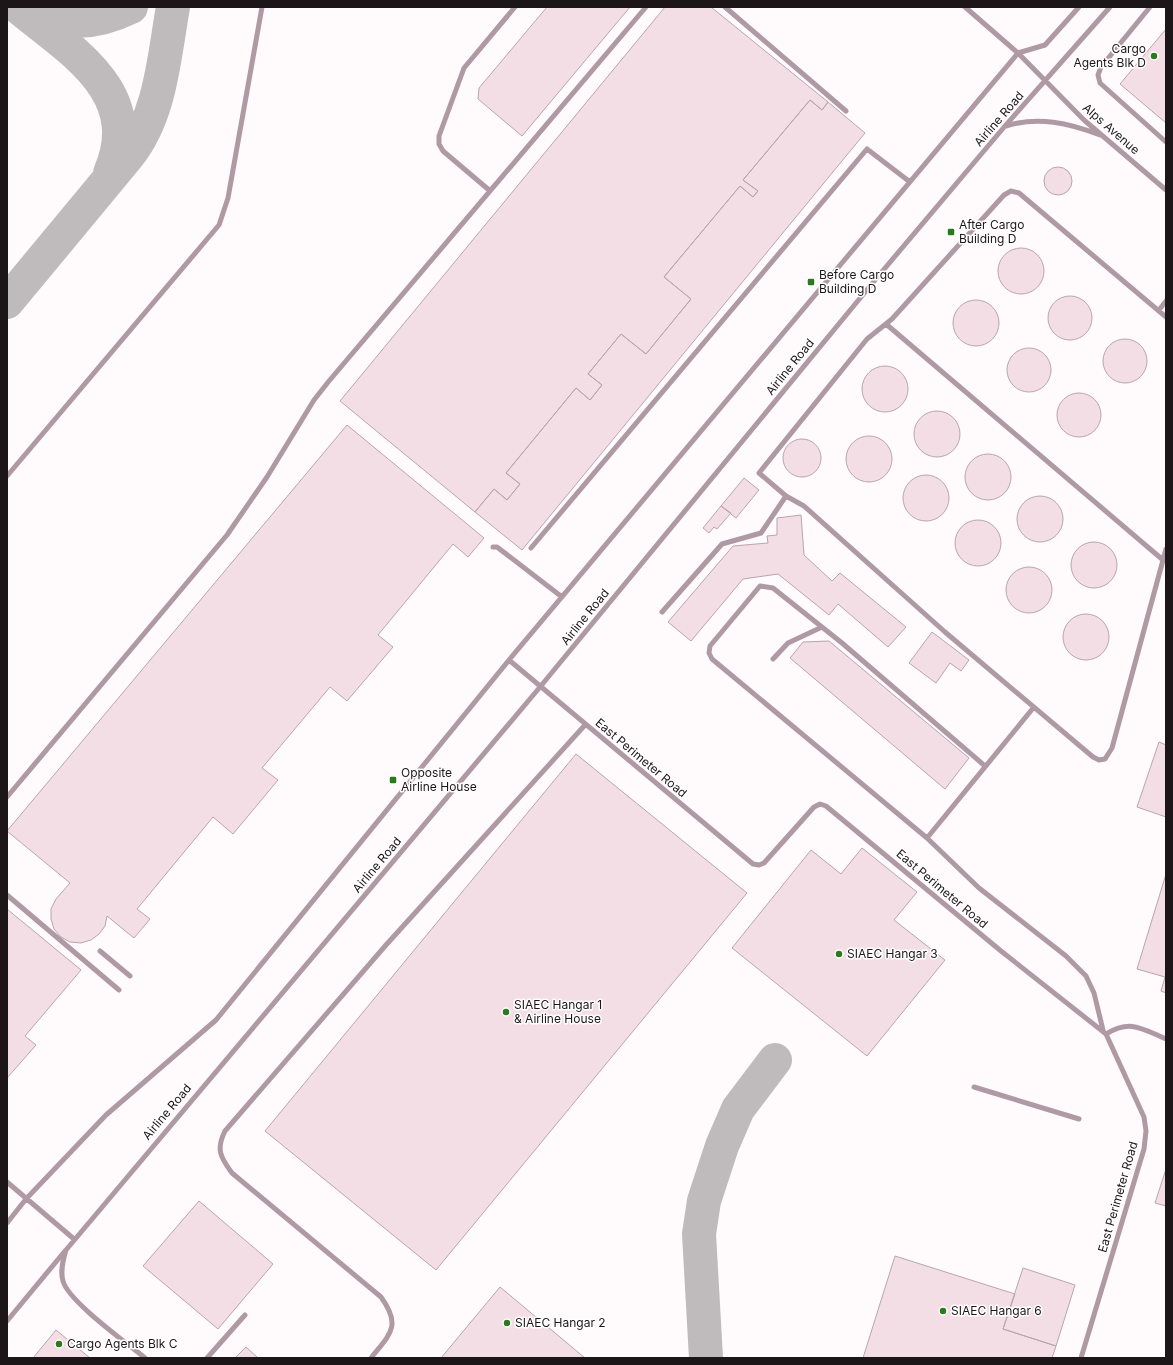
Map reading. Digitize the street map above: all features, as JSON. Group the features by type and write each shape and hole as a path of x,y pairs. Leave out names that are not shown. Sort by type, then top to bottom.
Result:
{"lane":[{"path":"7,476 219,224 228,198 262,7"},
{"path":"489,190 446,154 439,144 439,136 464,68 515,7"},
{"path":"7,797 227,536 267,477 314,400 489,190 646,7"},
{"path":"725,7 846,111"},
{"name":"Alps Avenue","path":"965,7 1018,52 1046,82 1104,137 1166,190"},
{"path":"7,1222 26,1199 106,1115 216,1020 509,660 1018,52 1045,45 1079,7"},
{"name":"Airline Road","path":"7,1321 74,1239 540,687 875,280 1110,7"},
{"path":"1150,7 1101,67 1098,75 1100,83 1166,142"},
{"path":"1006,126 1028,121 1051,121 1086,130 1104,137"},
{"path":"531,548 867,149 910,182"},
{"path":"1166,317 1019,193 1011,191 1004,195 892,319 867,339 760,470 760,475 786,496 804,506 1034,707 1093,757 1099,760 1105,759 1110,754 1166,549"},
{"path":"1159,310 1166,302"},
{"path":"886,324 1162,560"},
{"path":"662,612 722,544 761,533 786,496"},
{"path":"493,547 497,547 525,567 562,597"},
{"path":"985,766 822,627 773,588 760,586 710,646 708,653 712,659 927,838 979,888 1066,956 1086,976 1094,993 1105,1032 1118,1026 1130,1025 1166,1040"},
{"path":"773,659 788,643 822,627"},
{"name":"East Perimeter Road","path":"509,660 753,864 759,865 764,863 814,807 820,804 826,806 1001,951 1105,1032 1144,1117 1146,1131 1144,1149 1081,1358"},
{"path":"927,838 1034,707"},
{"path":"371,1358 386,1341 393,1319 381,1297 232,1173 223,1160 220,1142 226,1131 386,945 586,725"},
{"path":"7,895 119,990"},
{"path":"100,951 130,976"},
{"path":"974,1087 1079,1119"},
{"path":"7,1182 74,1239"},
{"path":"66,1250 62,1266 63,1281 73,1298 145,1358"},
{"path":"208,1358 245,1316"}],"building":[{"path":"547,7 630,7 522,136 478,99 479,88"},
{"path":"665,7 711,7 828,102 822,110 810,100 743,180 758,191 753,197 740,186 664,277 691,299 646,354 621,334 588,374 602,385 590,400 576,388 506,473 520,484 507,500 494,489 475,512 340,401"},
{"name":"Cargo Agents Blk D","path":"1166,29 1166,123 1120,84"},
{"path":"810,100 822,110 828,102 865,133 522,550 475,512 494,489 507,500 520,484 506,473 576,388 590,400 602,385 588,374 621,334 646,354 691,299 664,277 740,186 753,197 758,191 743,180"},
{"path":"1058,167 1068,171 1072,181 1068,191 1058,195 1048,191 1044,181 1048,171"},
{"path":"1016,248 1026,248 1034,252 1040,258 1044,266 1044,276 1040,284 1034,290 1026,294 1016,294 1008,290 1002,284 998,276 998,266 1002,258 1008,252"},
{"path":"1066,296 1074,296 1079,297 1086,302 1091,309 1091,327 1086,334 1079,339 1066,340 1058,337 1051,330 1048,322 1048,314 1051,306 1058,299"},
{"path":"976,300 989,304 995,310 999,323 995,336 989,342 976,346 963,342 957,336 953,323 957,310 963,304"},
{"path":"1129,339 1134,340 1141,345 1146,352 1146,370 1141,377 1134,382 1121,383 1116,382 1109,377 1104,370 1103,357 1104,352 1109,345 1116,340"},
{"path":"1033,348 1038,349 1045,354 1050,361 1050,379 1045,386 1038,391 1025,392 1020,391 1013,386 1008,379 1007,366 1008,361 1013,354 1020,349"},
{"path":"880,366 890,366 898,370 904,376 908,384 908,394 904,402 898,408 890,412 880,412 872,408 866,402 862,394 862,384 866,376 872,370"},
{"path":"1083,393 1088,394 1095,399 1100,406 1100,424 1095,431 1088,436 1075,437 1070,436 1063,431 1058,424 1057,411 1058,406 1063,399 1070,394"},
{"path":"932,411 942,411 950,415 956,421 960,429 960,439 956,447 950,453 942,457 932,457 924,453 918,447 914,439 914,429 918,421 924,415"},
{"path":"347,425 484,538 468,557 453,544 378,635 393,647 347,701 330,687 262,768 278,780 233,834 213,817 137,909 150,919 134,938 107,916 105,926 99,934 91,940 81,943 70,942 61,937 54,929 51,919 51,909 56,899 70,883 7,831"},
{"path":"864,436 874,436 882,440 888,446 892,454 892,464 888,472 882,478 874,482 864,482 856,478 850,472 846,464 846,454 850,446 856,440"},
{"path":"798,439 806,439 816,444 820,451 820,465 816,472 806,477 798,477 788,472 786,469 783,462 783,454 788,444 791,442"},
{"path":"983,454 993,454 1001,458 1007,464 1011,472 1011,482 1007,490 1001,496 993,500 983,500 975,496 969,490 965,482 965,472 969,464 975,458"},
{"path":"921,475 931,475 939,479 945,485 949,493 949,503 945,511 939,517 931,521 921,521 913,517 907,511 903,503 903,493 907,485 913,479"},
{"path":"744,478 759,490 736,518 721,506"},
{"path":"1035,496 1045,496 1053,500 1059,506 1063,514 1063,524 1059,532 1053,538 1045,542 1035,542 1027,538 1021,532 1017,524 1017,514 1021,506 1027,500"},
{"path":"721,506 731,513 717,529 714,527 709,533 703,528"},
{"path":"801,515 804,555 832,581 840,573 906,627 888,647 838,604 829,615 778,574 743,579 691,641 668,622 733,546 768,543 767,536 777,535 777,518"},
{"path":"973,520 983,520 991,524 997,530 1001,538 1001,548 997,556 991,562 983,566 973,566 965,562 959,556 955,548 955,538 959,530 965,524"},
{"path":"1089,542 1099,542 1107,546 1113,552 1117,560 1117,570 1113,578 1107,584 1099,588 1089,588 1081,584 1075,578 1071,570 1071,560 1075,552 1081,546"},
{"path":"1024,567 1034,567 1042,571 1048,577 1052,585 1052,595 1048,603 1042,609 1034,613 1024,613 1016,609 1010,603 1006,595 1006,585 1010,577 1016,571"},
{"path":"1081,614 1091,614 1099,618 1105,624 1109,632 1109,642 1105,650 1099,656 1091,660 1081,660 1073,656 1067,650 1063,642 1063,632 1067,624 1073,618"},
{"path":"932,632 969,660 961,671 950,663 936,683 909,663"},
{"path":"829,641 969,758 945,789 790,658 803,642"},
{"path":"1159,742 1166,745 1166,817 1137,807"},
{"name":"SIAEC Hangar 1 & Airline House","path":"576,754 747,893 436,1270 265,1131"},
{"name":"SIAEC Hangar 3","path":"862,848 917,892 894,920 945,960 867,1056 732,948 811,850 841,874"},
{"path":"1166,874 1166,993 1161,991 1165,977 1137,969"},
{"path":"7,909 81,970 25,1036 36,1045 7,1078"},
{"path":"1166,1169 1166,1206 1155,1203"},
{"path":"199,1201 273,1264 218,1329 143,1266"},
{"name":"SIAEC Hangar 6","path":"895,1256 1015,1294 1003,1329 1056,1346 1052,1358 863,1358"},
{"path":"1023,1268 1075,1285 1056,1346 1003,1329"},
{"name":"SIAEC Hangar 2","path":"500,1287 585,1358 441,1358"},
{"name":"Cargo Agents Blk C","path":"56,1330 90,1358 33,1358"},
{"path":"246,1347 258,1358 235,1358"}],"taxiway":[{"path":"18,7 80,58 97,76 110,96 118,119 118,144 110,173"},
{"path":"27,10 54,18 79,21 104,17 131,7"},
{"path":"7,302 128,156 139,140 148,122 160,85 173,7"},
{"path":"706,1358 699,1234 704,1201 722,1146 738,1109 775,1060"}],"place":[{"name":"Cargo Agents Blk D","path":"1154,56"},
{"name":"After Cargo Building D","path":"951,232"},
{"name":"Before Cargo Building D","path":"811,282"},
{"name":"Opposite Airline House","path":"393,780"},
{"name":"SIAEC Hangar 3","path":"839,954"},
{"name":"SIAEC Hangar 1 & Airline House","path":"506,1012"},
{"name":"SIAEC Hangar 6","path":"943,1311"},
{"name":"SIAEC Hangar 2","path":"507,1323"},
{"name":"Cargo Agents Blk C","path":"59,1344"}]}
